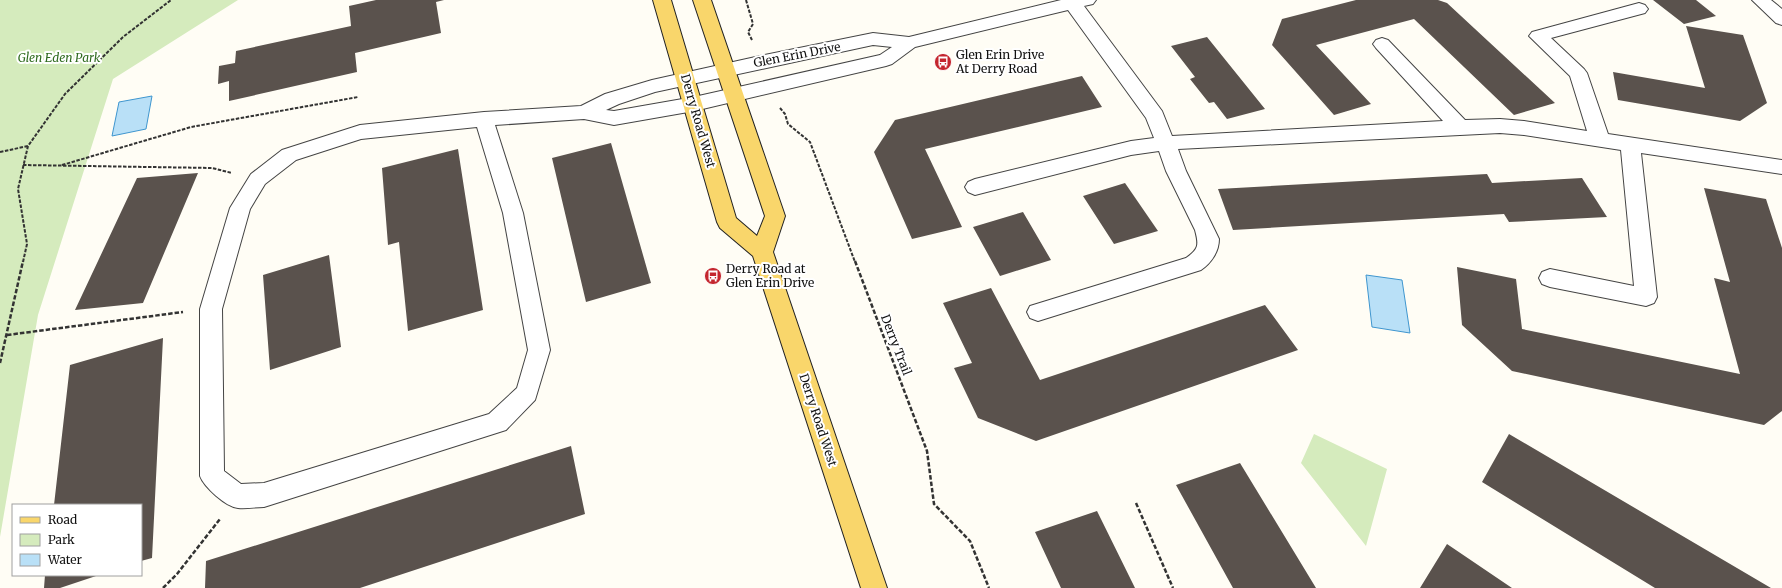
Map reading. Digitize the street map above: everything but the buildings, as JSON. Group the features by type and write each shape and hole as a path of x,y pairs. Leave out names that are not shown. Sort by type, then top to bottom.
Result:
{"main road":[{"name":"Derry Road West","path":"662,0 694,104 727,222 762,252 874,588"},
{"path":"702,0 775,216 762,252"}],"street":[{"path":"1761,0 1771,7 1782,19"},
{"name":"Glen Erin Drive","path":"584,112 612,98 652,86 686,80 726,70 873,39 909,43 1077,1"},
{"path":"1038,312 1192,264 1202,258 1208,246 1205,230 1176,171 1152,111 1077,1"},
{"path":"1600,140 1578,73 1538,36 1639,9"},
{"name":"Glen Erin Drive","path":"584,112 614,118 694,104 886,60 909,43"},
{"path":"1382,44 1460,127"},
{"path":"484,119 513,213 539,350 527,393 496,422 264,495 237,496 212,476 211,308 240,208 258,179 289,155 360,132 484,119 584,112"},
{"path":"975,187 1131,148 1165,143 1460,127 1512,126 1782,167"},
{"path":"1550,278 1646,297 1630,143"}],"path":[{"path":"0,363 27,244 18,189 28,146 64,94 123,37 171,0"},
{"path":"746,0 753,24 748,32"},
{"path":"62,165 191,127 358,97"},
{"name":"Derry Trail","path":"781,110 785,114 788,124 810,142 927,451 934,504 970,541 989,588"},
{"path":"0,152 28,146"},
{"path":"23,165 212,168 258,179"},
{"path":"7,335 211,308"},
{"path":"162,588 178,574 237,496"},
{"path":"1136,503 1173,588"}],"green space":[{"name":"Glen Eden Park","path":"0,0 238,0 113,79 38,315 0,537"},
{"path":"1314,434 1387,469 1366,546 1301,463"}],"water":[{"path":"152,96 146,129 112,136 119,102"},
{"path":"1366,275 1402,280 1410,333 1372,327"}],"place":[{"name":"Glen Erin Drive At Derry Road","path":"943,62"},
{"name":"Derry Road at Glen Erin Drive","path":"713,276"}]}
